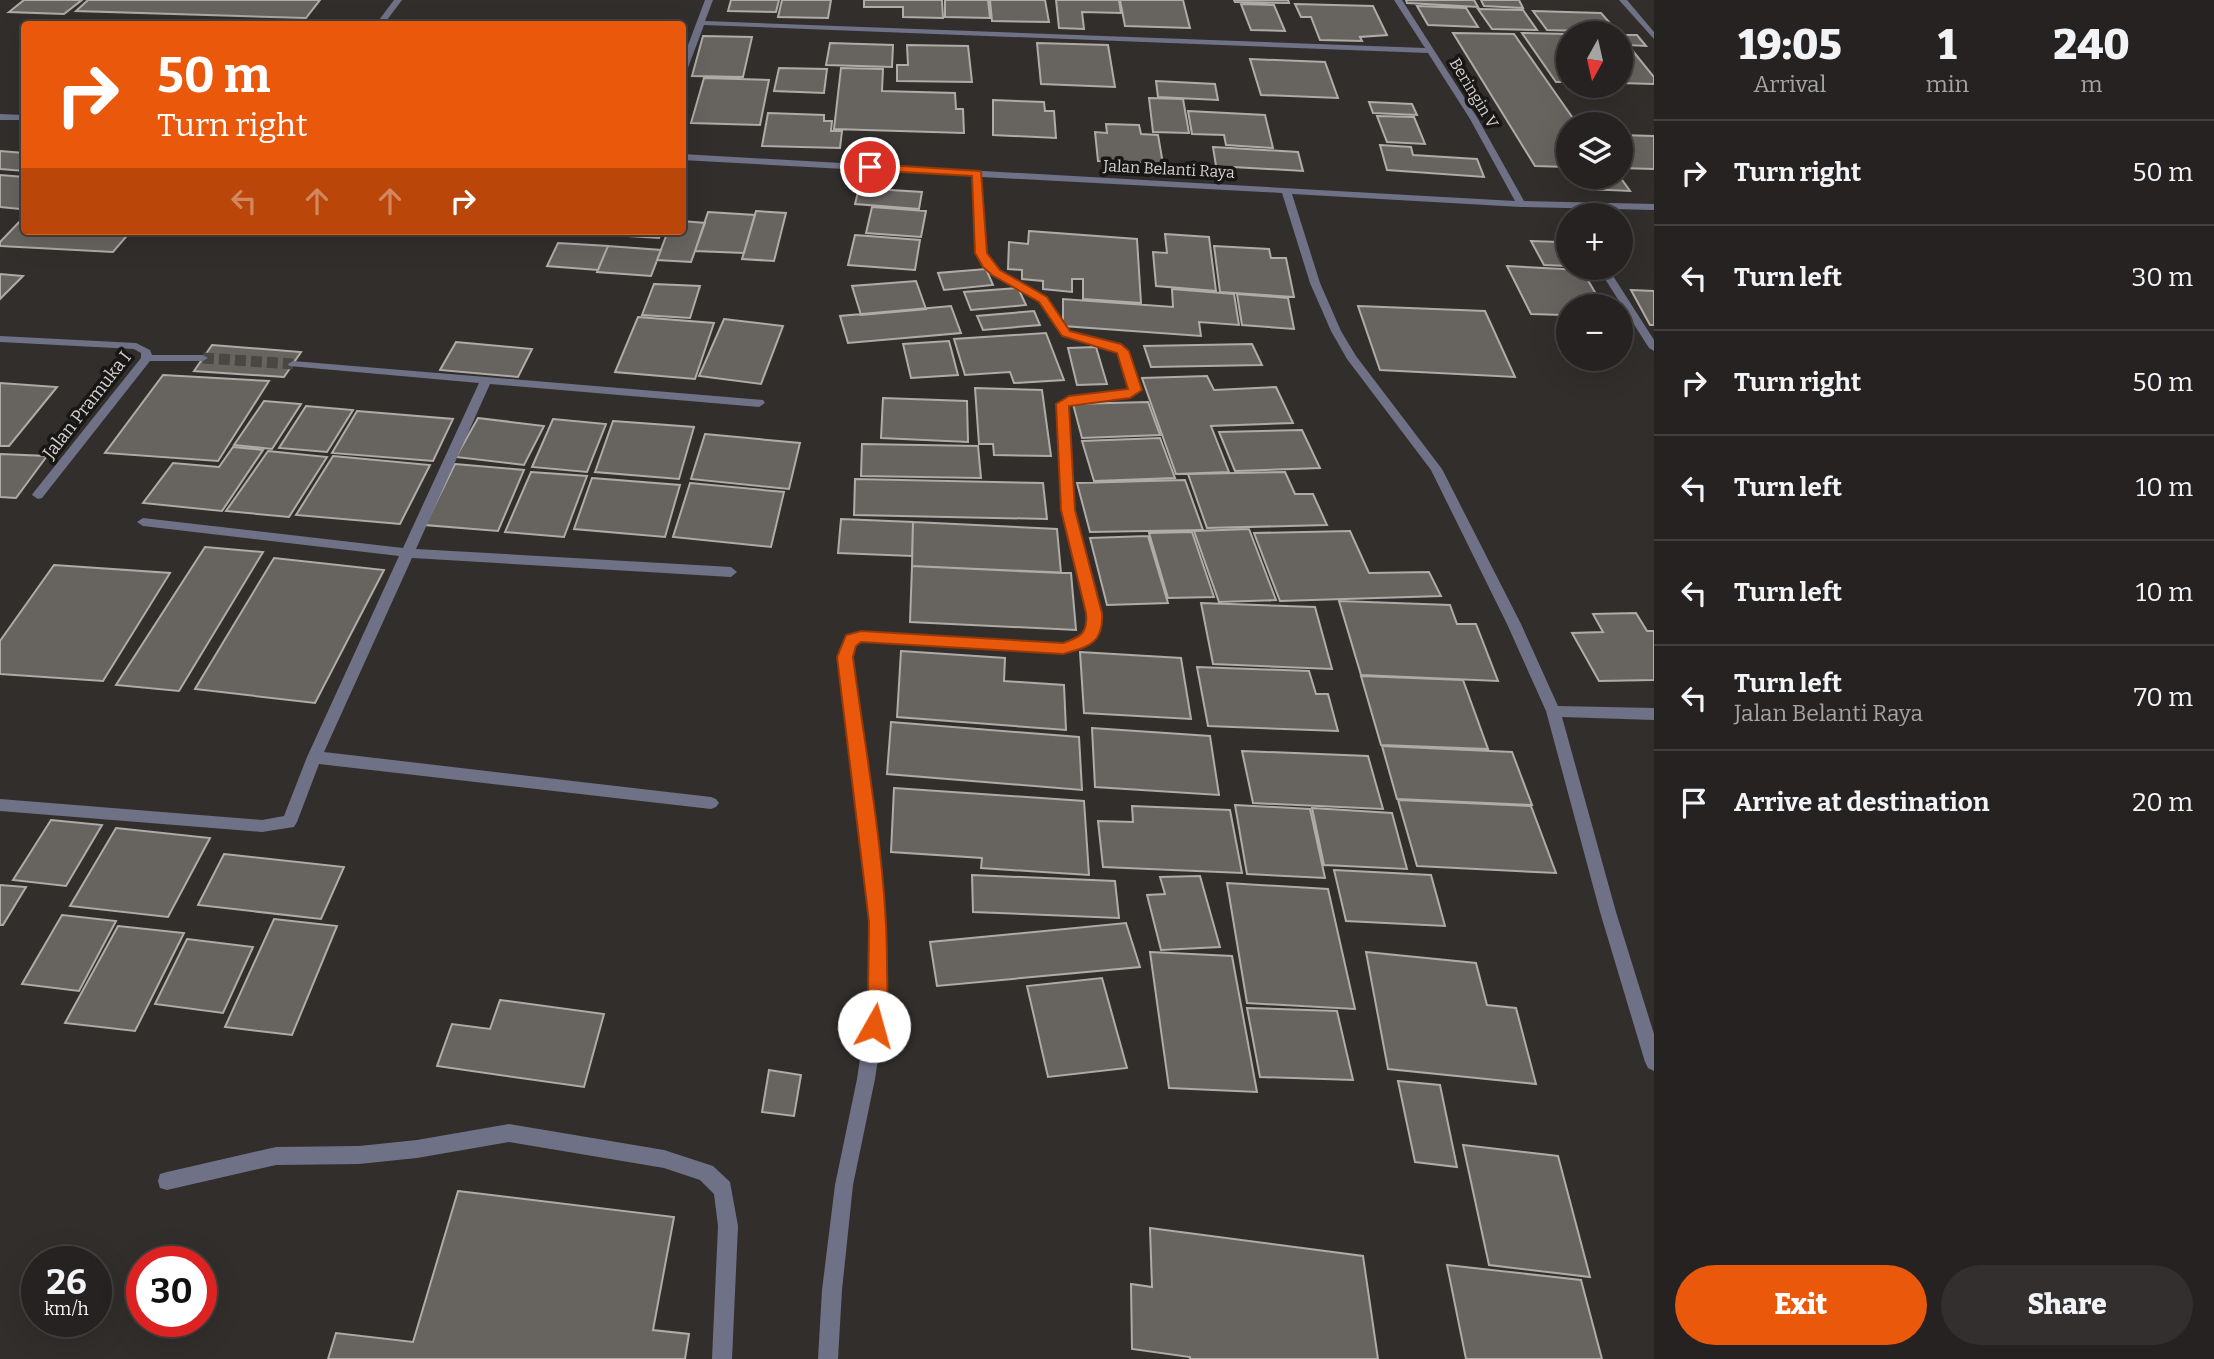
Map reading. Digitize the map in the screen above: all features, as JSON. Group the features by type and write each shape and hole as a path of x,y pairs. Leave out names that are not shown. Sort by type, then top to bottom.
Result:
{"street":[{"path":"382,21 398,0"},
{"path":"686,63 709,0"},
{"name":"Beringin V","path":"1398,0 1432,51 1521,204"},
{"path":"1623,0 1654,37"},
{"path":"702,23 1432,51"},
{"path":"0,117 21,118"},
{"name":"Jalan Belanti Raya","path":"686,157 1556,205"},
{"path":"828,1359 832,1290 844,1185 866,1079 878,999 878,922 845,657 848,645 852,639 861,636 1063,649 1084,642 1095,625 1094,613 1068,510 1063,404 1069,400 1130,394 1135,390 1123,351 1066,333 1043,300 996,272 988,264 981,253 977,173"},
{"path":"1286,191 1315,283 1336,331 1351,357 1436,469 1514,624 1553,711 1608,912 1654,1062"},
{"name":"Jalan Belanti Raya","path":"1633,207 1654,207"},
{"path":"1611,280 1654,348"},
{"name":"Jalan Pramuka I","path":"0,339 136,346 146,352 147,358 38,495"},
{"path":"147,358 203,358"},
{"path":"293,364 760,403"},
{"path":"0,805 262,826 289,822 314,757 410,554 486,381"},
{"path":"143,522 410,554 731,572"},
{"path":"1553,711 1654,714"},
{"path":"314,757 711,803"},
{"path":"167,1181 276,1156 370,1154 509,1133 664,1159 706,1173 723,1189 728,1226 722,1359"}],"building":[{"path":"24,0 82,0 64,14 9,12"},
{"path":"88,0 320,0 306,18 76,11"},
{"path":"731,0 779,0 776,12 728,11"},
{"path":"782,0 831,0 828,18 778,17"},
{"path":"864,0 942,0 943,18 903,17 903,7 864,7"},
{"path":"945,0 988,0 990,18 945,17"},
{"path":"990,0 1045,0 1049,22 992,21"},
{"path":"1056,0 1119,0 1121,13 1082,12 1084,29 1059,28"},
{"path":"1120,0 1183,0 1190,28 1125,26"},
{"path":"1234,0 1288,0 1289,3 1235,2"},
{"path":"1406,0 1474,0 1478,7 1407,3"},
{"path":"1481,0 1519,0 1523,8 1484,6"},
{"path":"1241,4 1274,5 1285,31 1251,30"},
{"path":"1295,4 1373,6 1387,35 1360,37 1362,41 1320,40 1311,17 1301,17"},
{"path":"1417,6 1466,8 1478,27 1428,25"},
{"path":"1478,9 1523,10 1537,30 1492,29"},
{"path":"1533,11 1601,13 1608,21 1556,21 1556,30 1547,30"},
{"path":"1453,33 1514,34 1556,94 1556,98 1569,112 1556,112 1556,167 1535,166"},
{"path":"1522,33 1556,34 1556,82"},
{"path":"1633,35 1637,35 1646,46 1633,45"},
{"path":"703,36 752,37 743,77 692,76"},
{"path":"830,43 893,45 892,67 826,65"},
{"path":"1037,43 1108,45 1115,87 1041,84"},
{"path":"907,45 968,46 972,82 897,81 897,65 908,65"},
{"path":"1633,51 1654,77 1654,84 1633,83"},
{"path":"1250,59 1325,62 1338,98 1261,95"},
{"path":"779,68 827,69 824,93 774,91"},
{"path":"841,68 883,69 882,91 955,93 956,109 963,109 964,133 834,129"},
{"path":"704,78 769,80 760,125 691,123"},
{"path":"1156,81 1215,84 1218,100 1158,97"},
{"path":"1149,98 1183,99 1189,133 1153,132"},
{"path":"993,100 1044,102 1045,111 1054,111 1056,138 993,135"},
{"path":"1369,102 1412,104 1417,115 1373,113"},
{"path":"1188,111 1265,115 1273,148 1226,145 1224,135 1192,134"},
{"path":"768,113 824,115 824,121 832,121 831,131 842,131 840,148 762,146"},
{"path":"1377,116 1414,117 1425,144 1387,142"},
{"path":"1106,124 1139,125 1141,134 1158,135 1163,164 1098,161 1095,132 1107,133"},
{"path":"1633,135 1654,136 1654,169 1633,168"},
{"path":"1380,145 1411,147 1413,155 1477,159 1484,177 1387,170"},
{"path":"1213,147 1298,152 1303,171 1216,166"},
{"path":"0,151 21,153 21,171 0,169"},
{"path":"0,175 21,177 21,208 0,207"},
{"path":"859,188 922,192 919,209 855,204"},
{"path":"1586,189 1629,189 1630,191"},
{"path":"872,207 926,211 921,237 866,233"},
{"path":"756,211 786,213 774,261 742,259"},
{"path":"708,212 755,215 744,253 695,251"},
{"path":"21,220 21,235 128,235 113,252 0,246 0,242"},
{"path":"686,221 705,223 691,262 657,260 666,235 686,235"},
{"path":"1029,231 1137,239 1141,303 1083,299 1083,279 1072,279 1072,292 1043,289 1043,281 1022,279 1022,270 1008,269 1009,242 1028,244"},
{"path":"1165,234 1209,237 1216,291 1156,286 1153,252 1167,253"},
{"path":"613,235 660,235 659,238"},
{"path":"855,235 920,240 915,270 848,265"},
{"path":"1531,241 1556,242 1556,266 1544,265"},
{"path":"558,243 608,246 598,270 547,266"},
{"path":"608,246 661,250 651,276 597,272"},
{"path":"1214,246 1269,249 1271,258 1286,258 1294,297 1220,292"},
{"path":"1507,266 1556,269 1556,280 1588,280 1596,294 1556,294 1556,315 1531,314"},
{"path":"986,269 993,285 944,290 938,273"},
{"path":"0,274 23,276 0,299"},
{"path":"916,281 926,309 861,315 852,286"},
{"path":"654,284 700,286 690,318 642,315"},
{"path":"1018,288 1026,305 971,310 964,292"},
{"path":"1172,289 1234,294 1239,325 1199,322 1201,336 1063,326 1063,299 1173,307"},
{"path":"1631,290 1654,291 1654,325 1650,325"},
{"path":"1237,294 1288,298 1294,329 1242,325"},
{"path":"951,306 961,333 848,343 840,316"},
{"path":"1358,306 1485,311 1515,377 1380,370"},
{"path":"1034,311 1040,325 983,330 977,316"},
{"path":"638,317 714,323 695,379 615,372"},
{"path":"724,319 783,326 761,384 699,376"},
{"path":"1046,333 1064,380 1014,383 1010,372 965,375 954,339"},
{"path":"949,341 958,375 911,378 903,344"},
{"path":"456,342 532,349 518,377 440,370"},
{"path":"1252,344 1262,365 1151,367 1144,346"},
{"path":"212,345 301,352 284,377 194,371"},
{"path":"1096,347 1107,384 1077,385 1068,348"},
{"path":"163,375 269,381 218,461 105,453"},
{"path":"1207,376 1214,390 1276,387 1293,423 1211,426 1229,472 1176,474 1142,378"},
{"path":"0,383 57,387 9,446 0,446"},
{"path":"975,388 1042,390 1051,456 994,455 993,444 979,444"},
{"path":"883,398 967,401 968,442 881,438"},
{"path":"264,401 301,404 272,449 234,445"},
{"path":"1148,402 1160,435 1082,438 1073,404"},
{"path":"306,406 353,410 327,452 279,448"},
{"path":"357,411 453,419 433,461 332,453"},
{"path":"478,418 544,426 524,465 456,457"},
{"path":"553,419 606,424 587,472 532,467"},
{"path":"613,421 694,427 679,479 595,472"},
{"path":"1302,430 1320,468 1235,471 1219,432"},
{"path":"705,434 800,443 789,489 691,479"},
{"path":"1160,438 1175,478 1094,481 1082,441"},
{"path":"862,444 978,446 981,478 861,476"},
{"path":"233,447 263,450 222,511 143,503 173,463 219,467"},
{"path":"268,451 327,457 289,517 226,511"},
{"path":"0,454 47,456 16,498 0,497"},
{"path":"333,456 430,465 400,524 296,515"},
{"path":"455,464 524,470 498,531 425,525"},
{"path":"531,472 587,476 564,537 505,532"},
{"path":"1285,472 1295,494 1313,494 1327,525 1207,528 1188,474"},
{"path":"592,478 680,485 665,537 574,529"},
{"path":"855,479 1043,483 1047,519 854,515"},
{"path":"1185,480 1203,530 1090,532 1077,483"},
{"path":"690,483 784,492 771,547 673,537"},
{"path":"841,519 913,522 912,556 838,553"},
{"path":"913,522 1057,529 1061,573 912,566"},
{"path":"1249,529 1276,600 1219,602 1194,531"},
{"path":"1350,531 1369,573 1429,572 1441,596 1280,601 1254,533"},
{"path":"1192,532 1214,597 1168,598 1149,533"},
{"path":"1148,536 1168,603 1107,605 1090,538"},
{"path":"205,547 263,552 179,691 116,685"},
{"path":"274,558 384,570 315,703 195,689"},
{"path":"54,565 170,573 103,681 0,674 0,641"},
{"path":"912,566 1071,573 1076,630 910,622"},
{"path":"1339,601 1450,605 1457,624 1476,624 1498,681 1361,675"},
{"path":"1201,603 1315,607 1332,669 1213,664"},
{"path":"1636,613 1647,631 1654,631 1654,680 1599,681 1572,633 1603,632 1593,614"},
{"path":"901,651 1005,658 1004,681 1064,685 1066,730 897,717"},
{"path":"1080,652 1181,658 1191,719 1084,713"},
{"path":"1197,667 1309,671 1316,694 1328,694 1338,731 1208,726"},
{"path":"1361,676 1463,680 1488,749 1381,745"},
{"path":"891,722 1079,737 1082,790 887,774"},
{"path":"1092,728 1210,736 1219,795 1095,787"},
{"path":"1382,746 1512,752 1532,805 1397,799"},
{"path":"1242,751 1368,756 1383,809 1253,803"},
{"path":"894,788 1084,801 1089,875 981,868 982,858 891,852"},
{"path":"1398,800 1531,806 1556,873 1417,866"},
{"path":"1235,805 1310,809 1325,878 1247,874"},
{"path":"1132,806 1230,810 1242,873 1103,867 1098,821 1133,822"},
{"path":"1312,808 1392,813 1407,869 1324,865"},
{"path":"51,820 102,825 66,886 13,880"},
{"path":"116,828 210,838 168,917 70,906"},
{"path":"224,854 344,867 321,919 198,905"},
{"path":"1334,870 1431,875 1445,926 1346,921"},
{"path":"972,875 1115,881 1119,918 973,912"},
{"path":"1200,876 1220,947 1161,950 1147,895 1165,894 1160,877"},
{"path":"1227,883 1328,889 1355,1009 1247,1003"},
{"path":"0,885 26,887 3,925 0,925"},
{"path":"62,915 116,921 79,991 22,984"},
{"path":"274,919 337,926 292,1035 225,1027"},
{"path":"1126,923 1140,967 937,986 930,942"},
{"path":"118,926 184,933 135,1031 65,1023"},
{"path":"187,939 253,947 223,1013 155,1004"},
{"path":"1150,952 1232,956 1257,1092 1169,1088"},
{"path":"1366,952 1476,963 1487,1005 1516,1008 1536,1084 1388,1069"},
{"path":"1102,978 1127,1068 1048,1077 1027,986"},
{"path":"500,1000 604,1014 584,1087 437,1066 452,1024 490,1029"},
{"path":"1247,1008 1337,1011 1353,1080 1260,1077"},
{"path":"769,1070 801,1075 794,1116 762,1112"},
{"path":"1398,1081 1440,1085 1457,1167 1415,1162"},
{"path":"1463,1145 1558,1156 1590,1277 1489,1265"},
{"path":"458,1191 674,1217 653,1330 689,1334 685,1359 328,1359 336,1333 413,1342"},
{"path":"1150,1228 1363,1256 1378,1359 1190,1359 1132,1349 1131,1284 1152,1287"},
{"path":"1447,1265 1581,1280 1602,1359 1466,1359"}],"tunnel":[{"path":"203,358 293,364"}],"route":[{"path":"870,167 977,173 981,253 988,264 996,272 1043,300 1066,333 1123,351 1135,390 1135,393 1130,394 1069,400 1063,404 1068,510 1094,613 1095,625 1084,642 1063,649 861,636 852,639 848,645 845,657 878,922 878,999 874,1026"}]}
